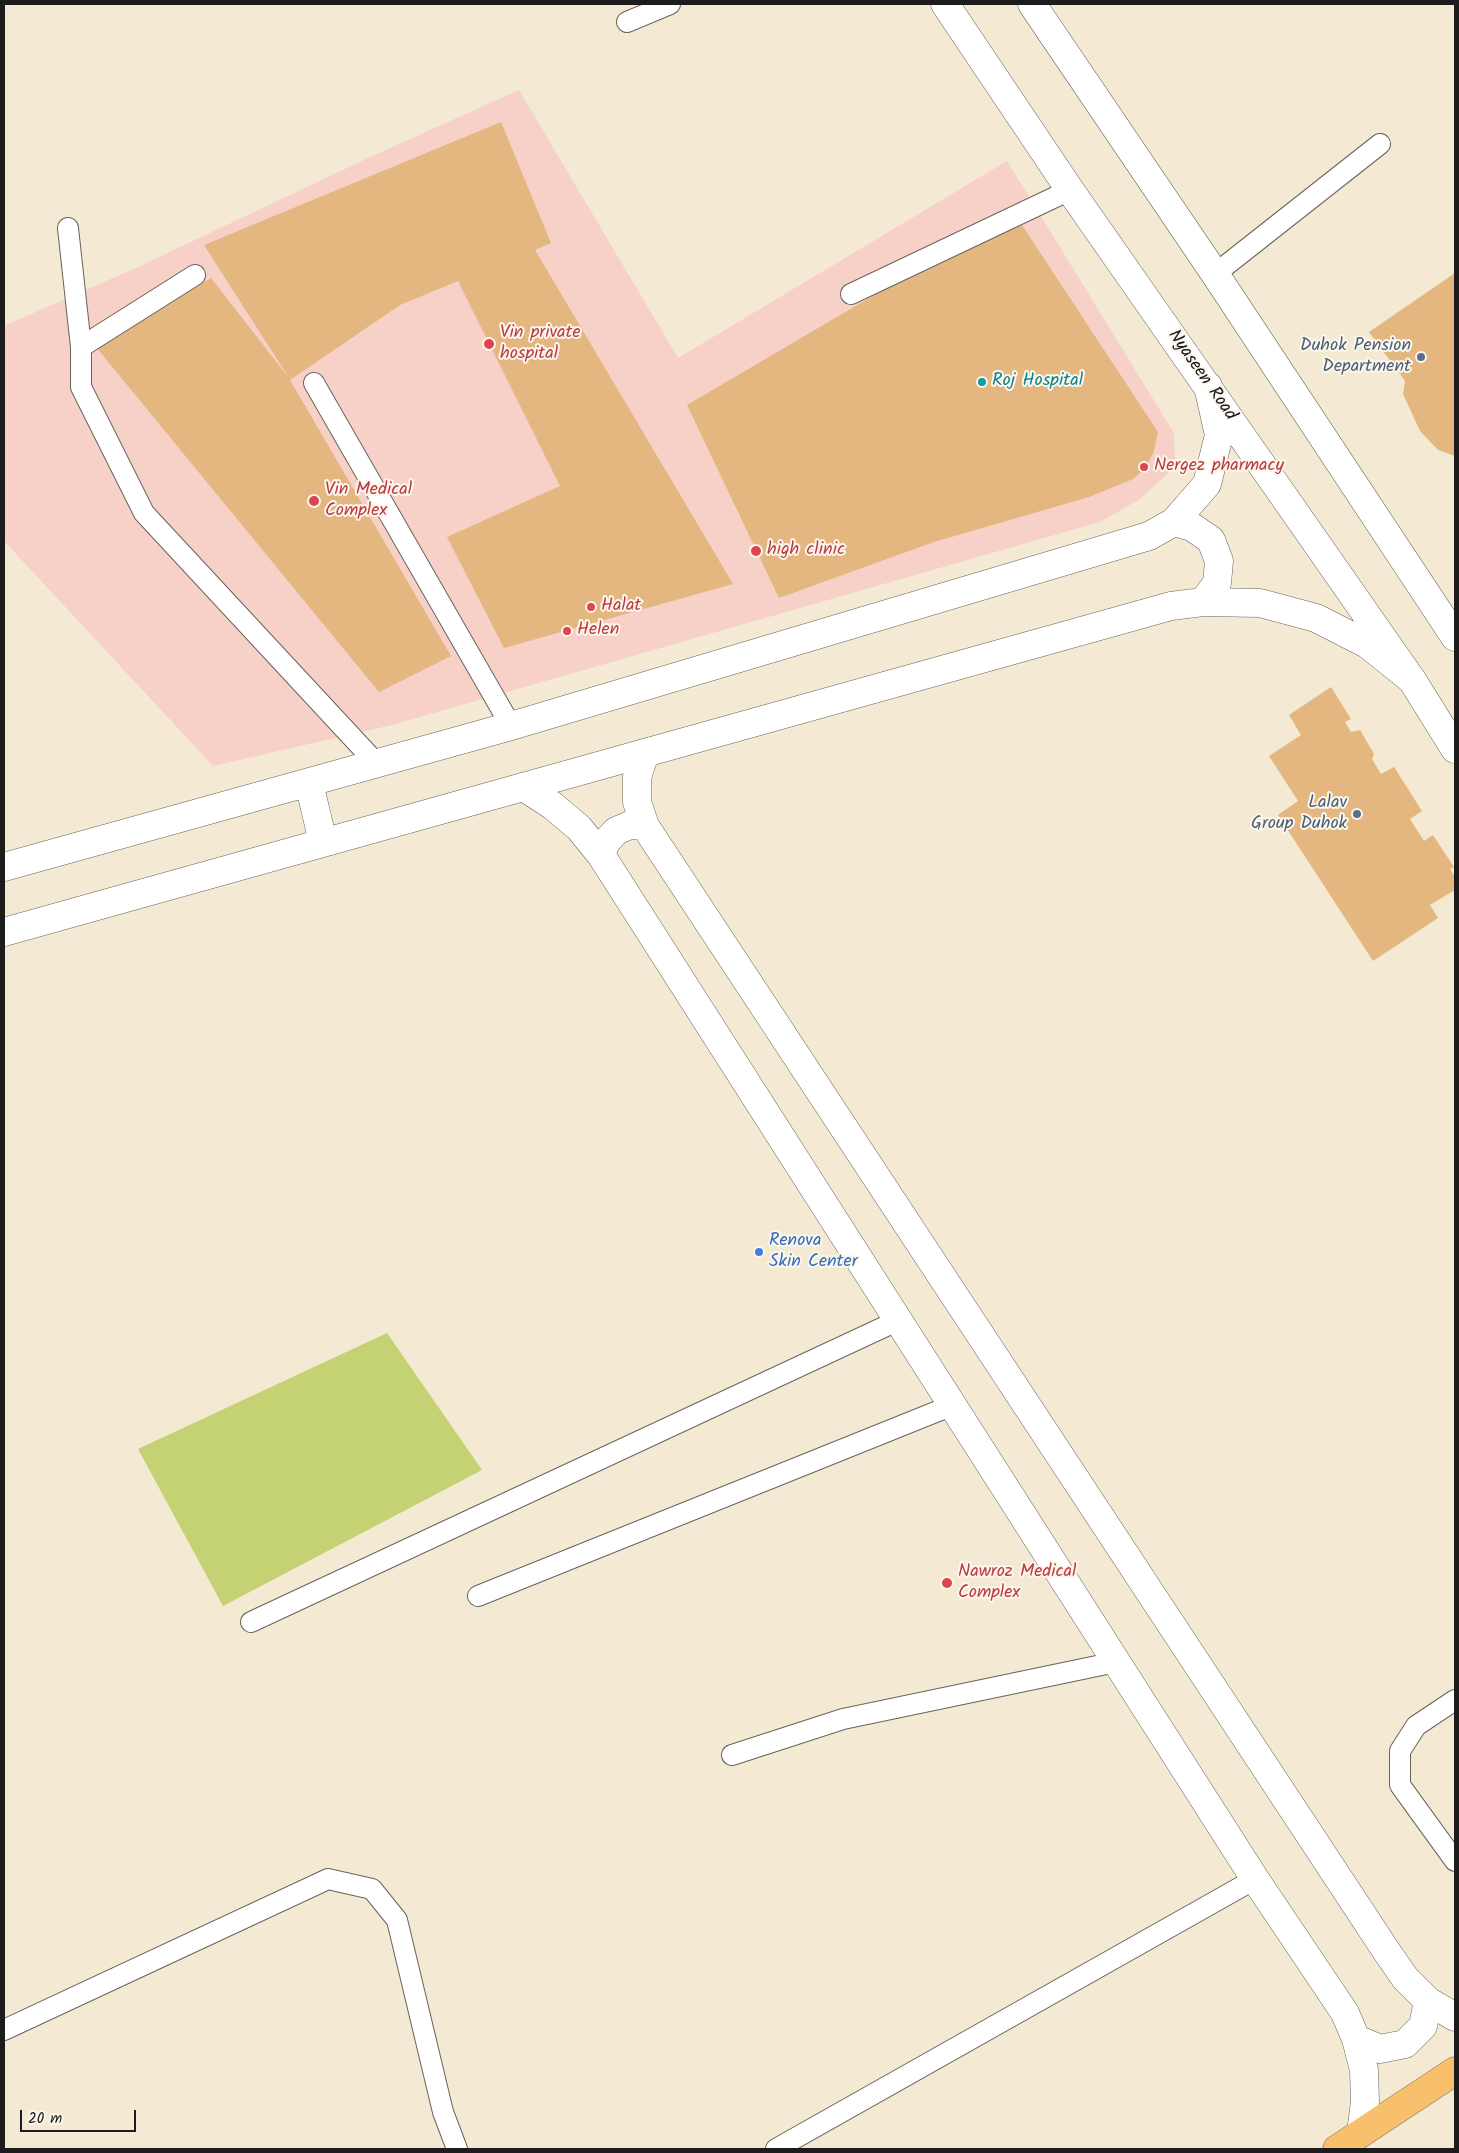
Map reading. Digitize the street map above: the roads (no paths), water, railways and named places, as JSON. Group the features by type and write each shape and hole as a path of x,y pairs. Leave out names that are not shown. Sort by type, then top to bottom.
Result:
{"main road":[{"path":"1336,2149 1455,2071"}],"street":[{"name":"Nyaseen Road","path":"945,4 1070,190 1412,680 1455,749"},
{"path":"1032,4 1215,274 1455,637"},
{"path":"4,867 511,726 1149,536 1174,522 1207,484 1219,435 1208,386"},
{"path":"1174,522 1192,528 1211,540 1220,561 1217,583 1203,602"},
{"path":"4,932 1171,606 1203,602 1260,603 1316,618 1367,644 1412,680"},
{"path":"645,753 638,777 637,802 645,826 1387,1952 1405,1978 1428,2001 1455,2018"},
{"path":"309,783 323,842"},
{"path":"524,787 553,806 579,828 601,855 1255,1879 1345,2013 1356,2039 1364,2070 1365,2102 1361,2133"},
{"path":"601,855 606,842 616,831 630,825 645,826"},
{"path":"1356,2039 1380,2049 1405,2044 1423,2026 1428,2001"}],"lane":[{"path":"627,22 670,4"},
{"path":"1215,274 1380,144"},
{"path":"851,294 1070,190"},
{"path":"68,228 81,347 81,387 144,513 377,764"},
{"path":"81,347 194,275"},
{"path":"314,383 511,726"},
{"path":"252,1622 899,1320"},
{"path":"478,1596 953,1406"},
{"path":"732,1755 843,1719 1116,1662"},
{"path":"1455,1700 1416,1726 1400,1751 1400,1785 1455,1861"},
{"path":"4,2030 328,1879 372,1889 397,1920 443,2112 457,2149"},
{"path":"776,2149 1255,1879"}],"place":[{"name":"Vin private hospital","path":"489,344"},
{"name":"Duhok Pension Department","path":"1421,357"},
{"name":"Roj Hospital","path":"982,382"},
{"name":"Nergez pharmacy","path":"1144,467"},
{"name":"Vin Medical Complex","path":"314,501"},
{"name":"high clinic","path":"756,551"},
{"name":"Halat","path":"591,607"},
{"name":"Helen","path":"567,631"},
{"name":"Lalav Group Duhok","path":"1357,814"},
{"name":"Renova Skin Center","path":"759,1252"},
{"name":"Nawroz Medical Complex","path":"947,1583"}]}
